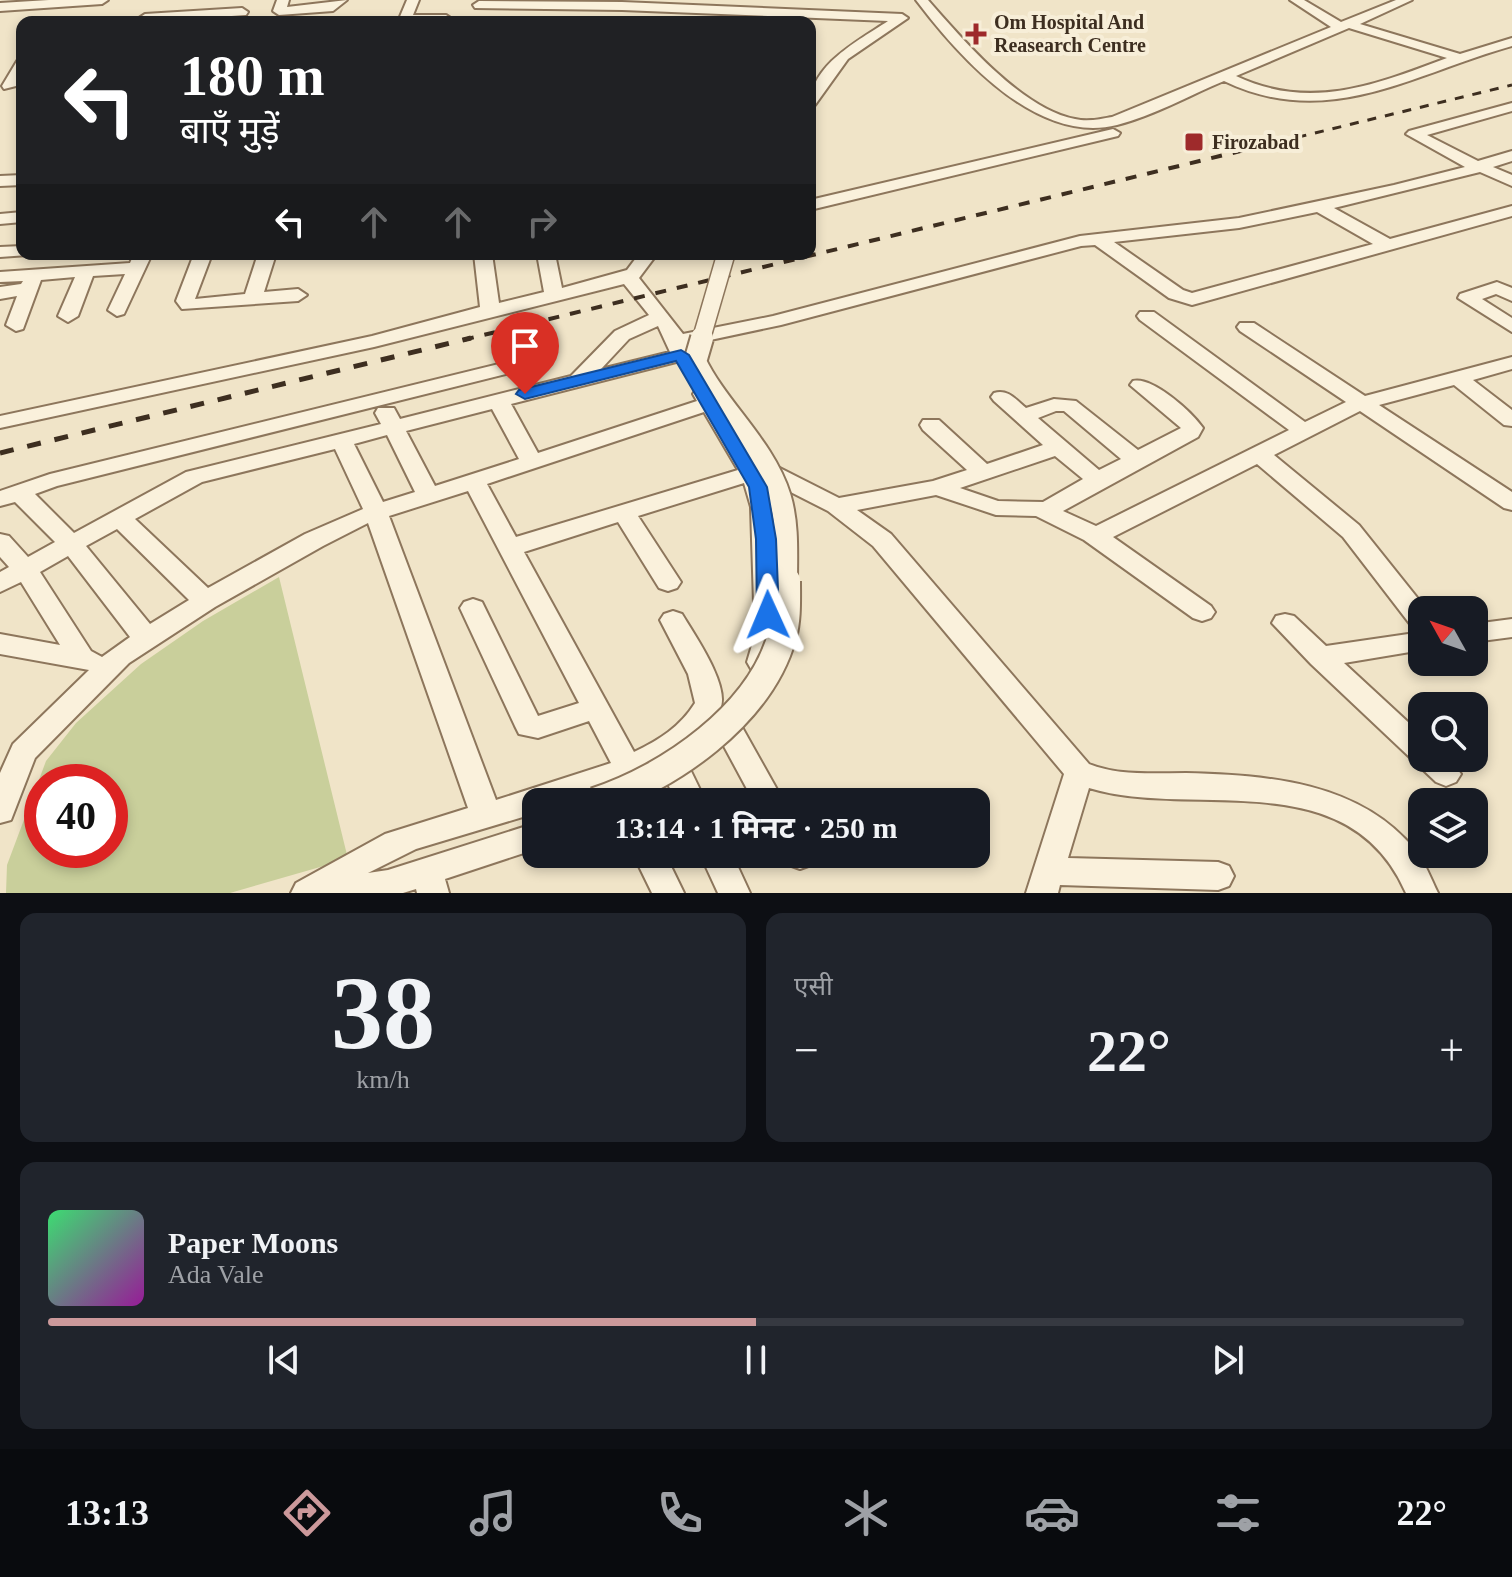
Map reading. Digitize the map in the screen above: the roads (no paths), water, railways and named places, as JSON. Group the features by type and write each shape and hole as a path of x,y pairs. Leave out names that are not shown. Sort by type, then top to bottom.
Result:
{"street":[{"path":"0,7 102,0"},
{"path":"283,0 279,11 313,4 337,7 341,0"},
{"path":"1296,0 1344,26 1457,57"},
{"path":"146,16 153,5 216,1 245,9"},
{"path":"816,94 843,56 926,1 975,58 1014,91 1057,119 1086,132"},
{"path":"816,203 1086,132 1118,130 1120,125 1116,121 1401,1"},
{"path":"479,5 583,2 630,3 649,7 672,4 901,18"},
{"path":"448,16 452,6"},
{"path":"644,16 649,7"},
{"path":"181,16 245,9"},
{"path":"1223,75 1269,94 1325,95 1401,81 1457,57 1512,42"},
{"path":"9,86 16,74"},
{"path":"1512,107 1414,134 1512,181"},
{"path":"816,195 1086,132"},
{"path":"0,583 178,484 219,470 579,380 774,321 1097,238 1209,228 1396,190 1512,156"},
{"path":"1319,206 1387,245"},
{"path":"1097,238 1176,294 1192,299 1512,211"},
{"path":"201,260 185,303 193,305 298,295"},
{"path":"253,299 265,260"},
{"path":"483,260 487,304 496,309"},
{"path":"547,260 554,296"},
{"path":"0,422 374,341 554,296 627,276 638,270 644,260"},
{"path":"632,788 664,772 720,726 740,705 775,656 782,636 786,605 786,531 778,493 764,466 695,362 724,260"},
{"path":"0,293 31,282 140,261"},
{"path":"117,310 140,261"},
{"path":"68,316 86,272"},
{"path":"627,276 661,317 709,404 748,466 763,507 768,635 748,685 723,719 686,788"},
{"path":"0,277 31,282"},
{"path":"16,325 31,282"},
{"path":"1512,295 1497,288 1467,298 1512,326"},
{"path":"1147,316 1304,431"},
{"path":"579,380 622,335 661,317"},
{"path":"1247,327 1512,503"},
{"path":"1092,534 1106,532 1362,402 1512,363"},
{"path":"12,492 519,365"},
{"path":"1458,378 1512,420"},
{"path":"1046,511 1135,459 1183,436 1192,428 1186,419 1140,385"},
{"path":"1001,397 1097,480"},
{"path":"498,400 531,461"},
{"path":"381,401 428,494"},
{"path":"0,811 9,761 112,663 206,601 314,540 376,512 709,404"},
{"path":"1022,416 1054,405 1069,405 1135,459"},
{"path":"299,422 306,448"},
{"path":"931,425 984,473"},
{"path":"341,439 376,512 486,815"},
{"path":"214,442 219,470"},
{"path":"836,506 937,488 1059,447"},
{"path":"1259,454 1351,531 1408,604"},
{"path":"512,547 624,512 748,466 836,506 882,540 1079,772 1108,783 1261,787 1311,797 1362,822 1385,839 1405,860 1422,893"},
{"path":"473,479 629,769"},
{"path":"937,488 996,508 1046,511 1092,534 1202,612"},
{"path":"12,492 71,544 146,638"},
{"path":"624,512 668,582"},
{"path":"120,518 206,601"},
{"path":"0,542 25,569 82,658"},
{"path":"473,608 529,726 538,727 596,708"},
{"path":"307,893 405,840 629,769 670,747 703,716 709,703 703,679 673,620"},
{"path":"1285,623 1408,739"},
{"path":"1488,631 1512,628"},
{"path":"1320,657 1408,643"},
{"path":"0,644 112,663"},
{"path":"723,719 761,788"},
{"path":"1079,772 1046,882 1218,876"},
{"path":"419,878 522,829"},
{"path":"318,893 419,878 522,841"},
{"path":"656,868 668,893"},
{"path":"722,868 734,893"}],"railway":[{"path":"1245,150 1512,85"},
{"path":"816,254 1253,148"},
{"path":"463,340 792,260"},
{"path":"0,453 471,338"}],"place":[{"name":"Om Hospital And Reasearch Centre","path":"976,34"},
{"name":"Firozabad","path":"1194,142"}]}
